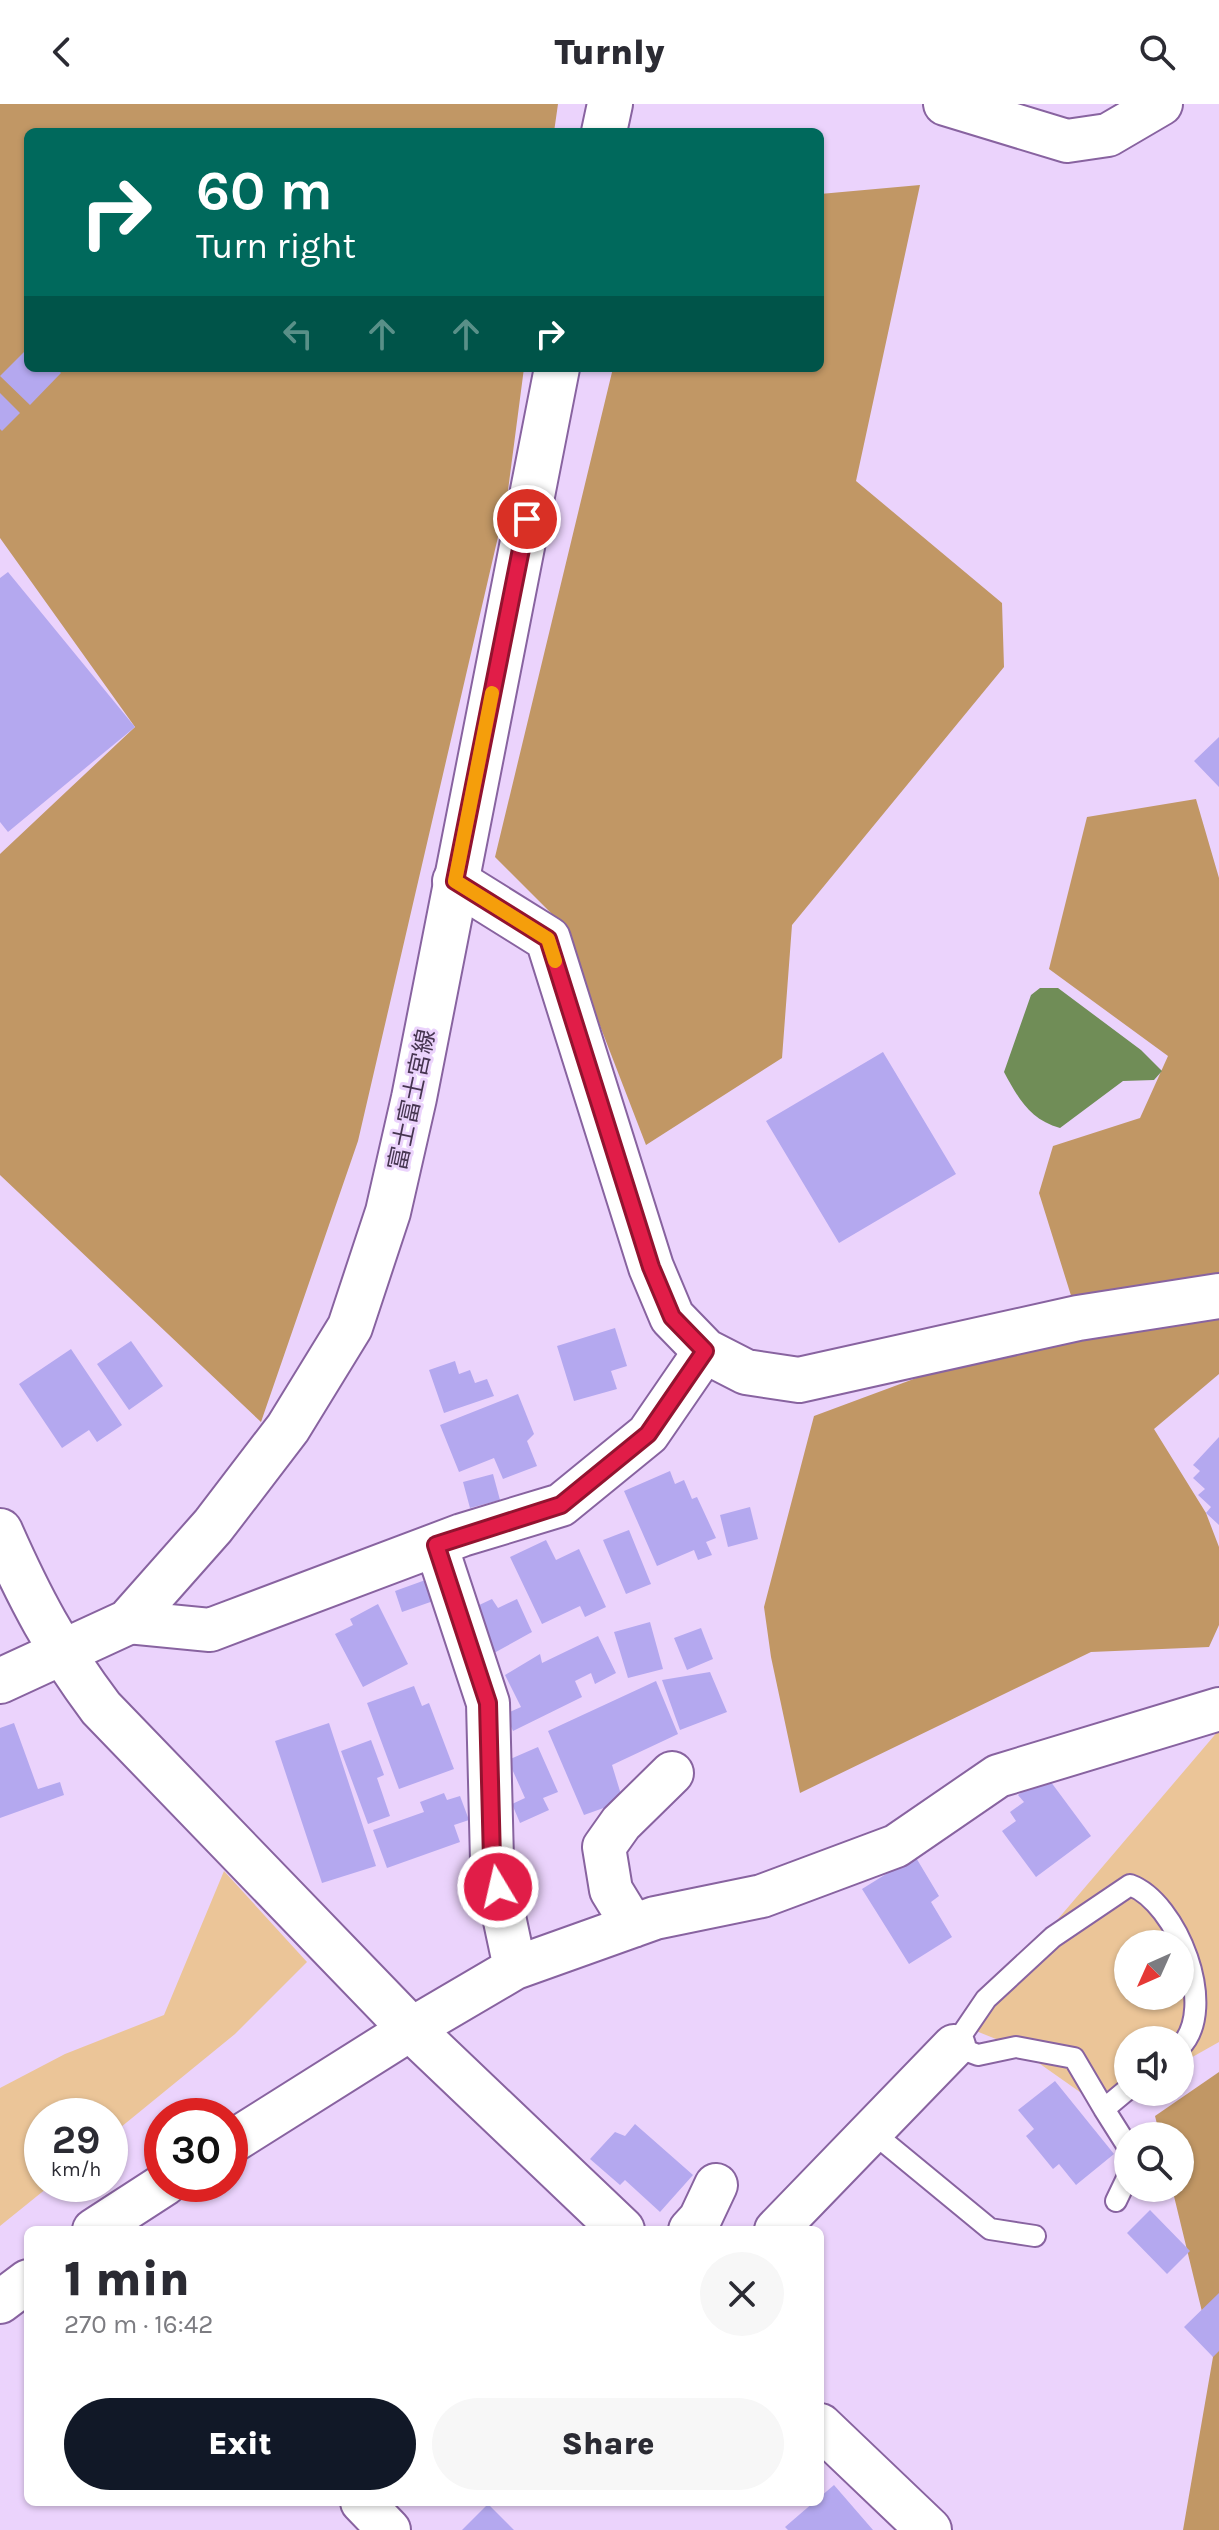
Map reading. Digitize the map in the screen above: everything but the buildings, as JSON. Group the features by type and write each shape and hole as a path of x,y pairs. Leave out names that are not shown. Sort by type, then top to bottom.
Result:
{"street":[{"path":"605,128 610,104"},
{"path":"945,104 971,109 1067,141 1108,135 1161,104"},
{"name":"富士富士宮線","path":"0,1681 128,1622 213,1526 288,1428 350,1327 391,1198 414,1098 556,372"},
{"path":"455,881 548,939 651,1267 672,1317 705,1351 746,1372 799,1380 1078,1318 1219,1296"},
{"path":"128,1622 210,1630 436,1545 561,1505 648,1434 705,1351"},
{"path":"0,1531 35,1610 61,1655 101,1708 411,2029 618,2226"},
{"path":"436,1545 488,1703 492,1860 515,1968"},
{"path":"248,2132 515,1968 633,1926 762,1896 896,1846 998,1776 1219,1709"},
{"path":"633,1926 611,1890 604,1847 621,1823 672,1773"},
{"path":"780,2226 954,2046"},
{"path":"694,2226 716,2185"},
{"path":"103,2226 144,2198"},
{"path":"0,2302 24,2284"},
{"path":"824,2430 929,2530"},
{"path":"366,2506 389,2530"}],"lane":[{"path":"1114,2125 1074,2058 1016,2047 978,2055 954,2046 986,1999 1053,1937 1130,1885 1147,1891 1194,1956 1202,1997 1193,2026"},
{"path":"1104,2109 1114,2101"},
{"path":"871,2131 990,2229 1035,2236"}],"shaded area":[{"path":"0,104 558,104 555,128 24,128 24,372 523,372 507,498 358,1141 261,1422 0,1175 0,854 135,727 0,538"},
{"path":"920,185 856,481 1002,603 1004,667 792,925 782,1058 646,1145 560,922 495,857 612,372 824,372 824,194"},
{"path":"1196,799 1219,878 1219,1374 1154,1429 1206,1513 1219,1547 1219,1625 1209,1647 1091,1652 800,1793 771,1657 764,1607 814,1416 1078,1318 1039,1193 1053,1146 1140,1118 1168,1056 1049,969 1087,817"},
{"path":"1040,988 1058,988 1141,1050 1162,1071 1154,1080 1123,1081 1060,1128 1041,1120 1020,1099 1004,1072 1031,995"},
{"path":"1219,1730 1219,2042 1194,2056 1194,2026 1114,2026 1114,2102 1104,2109 1016,2047 966,2027"},
{"path":"224,1871 307,1962 235,2034 157,2098 144,2098 144,2108 128,2121 128,2098 24,2098 24,2202 30,2202 0,2226 0,2088 65,2054 164,2015"},
{"path":"1219,2072 1219,2530 1183,2530 1213,2357 1175,2202 1194,2202 1194,2122 1156,2122 1155,2116 1170,2106 1194,2106 1194,2089"}],"slow traffic":[{"path":"492,693 455,881 548,939 555,961"}],"route":[{"path":"498,1887 492,1860 488,1703 436,1545 561,1505 648,1434 705,1351 672,1317 651,1267 548,939 455,881 527,519"}]}
